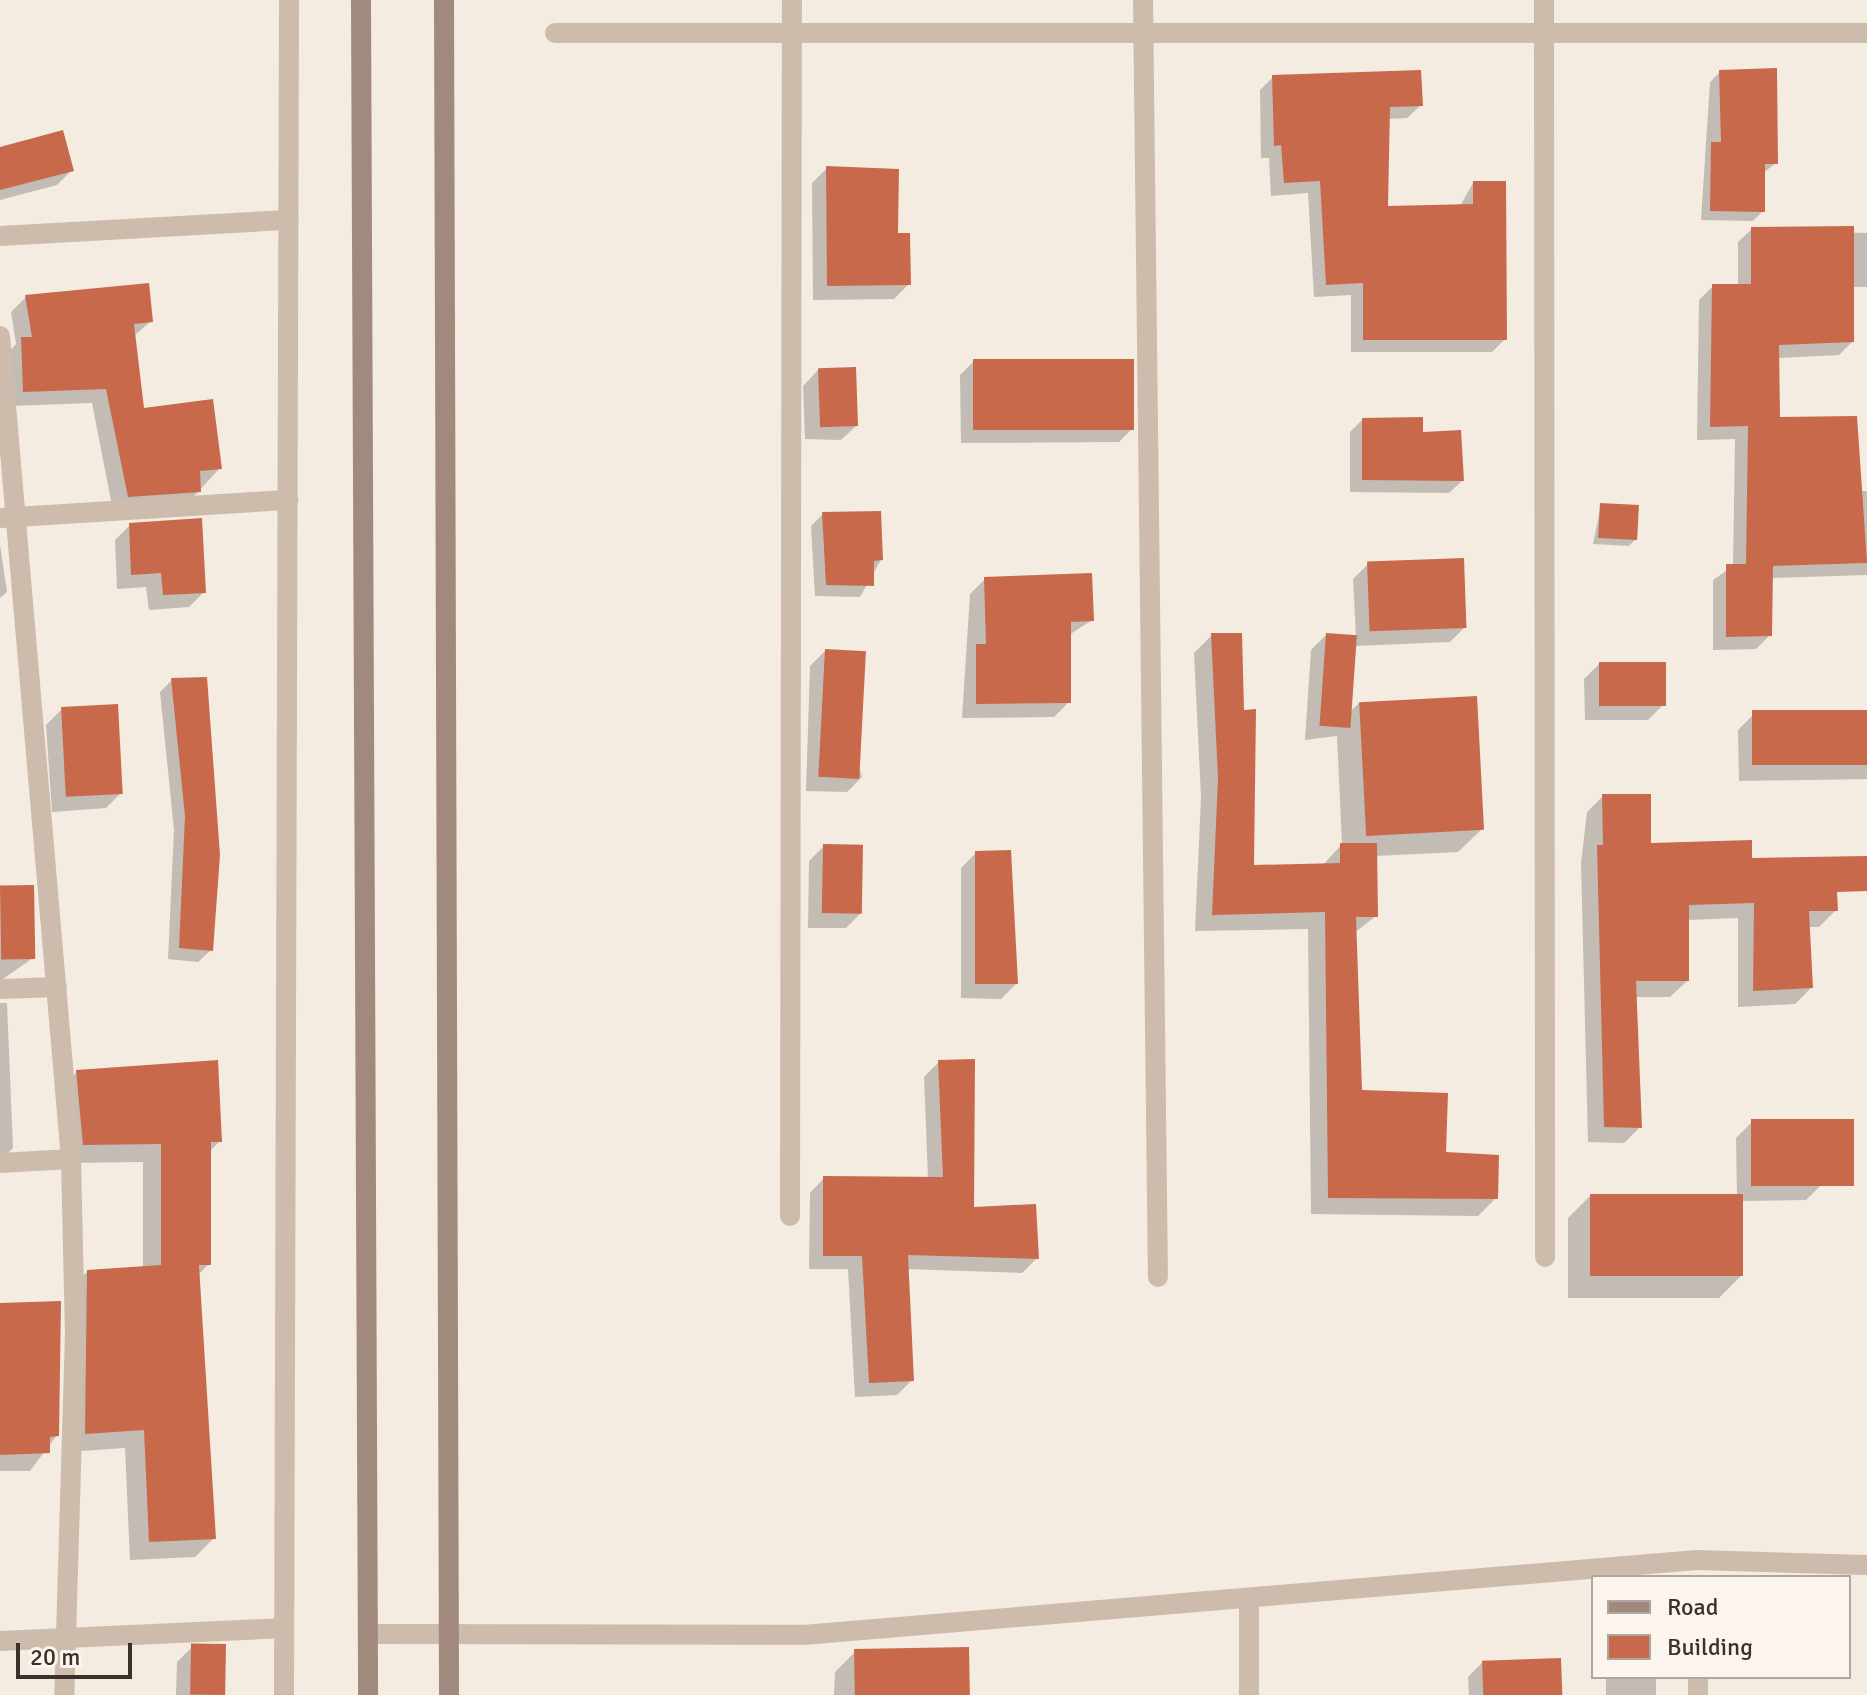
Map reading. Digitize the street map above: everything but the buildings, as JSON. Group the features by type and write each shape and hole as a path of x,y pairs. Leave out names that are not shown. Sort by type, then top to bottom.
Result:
{"main road":[{"path":"361,0 368,1695"},
{"path":"444,0 449,1695"}],"street":[{"path":"284,1695 289,0"},
{"path":"790,1216 792,0"},
{"path":"1143,0 1158,1277"},
{"path":"1544,0 1545,1257"},
{"path":"555,33 1867,33"},
{"path":"0,236 289,220"},
{"path":"0,336 9,518 57,987 71,1159 64,1695"},
{"path":"9,518 288,500"},
{"path":"0,989 57,987"},
{"path":"0,1163 71,1159"},
{"path":"1602,1575 1697,1568 1867,1565"},
{"path":"369,1634 803,1635 1591,1576"},
{"path":"1249,1601 1249,1695"},
{"path":"0,1641 284,1628"}]}
